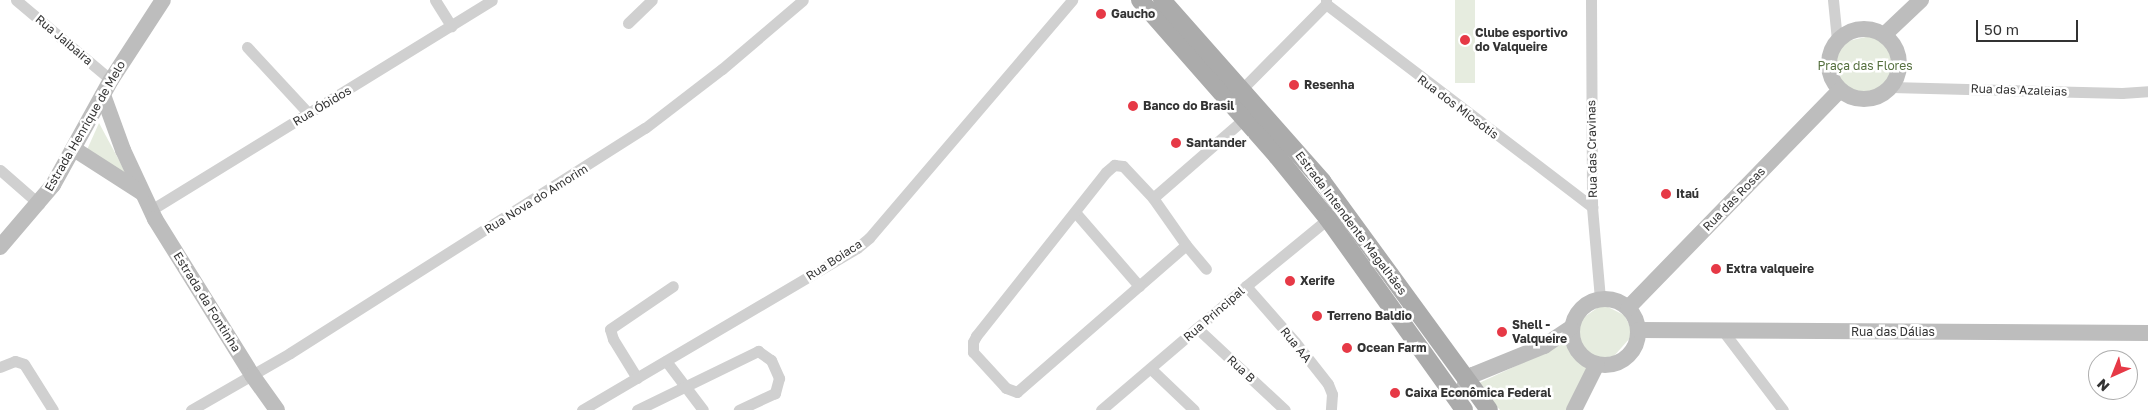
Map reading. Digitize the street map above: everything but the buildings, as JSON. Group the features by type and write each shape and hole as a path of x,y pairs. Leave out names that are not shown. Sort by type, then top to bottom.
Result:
{"main road":[{"name":"Estrada Intendente Magalhães","path":"1140,0 1328,219 1461,406"},
{"name":"Estrada Intendente Magalhães","path":"1162,0 1322,181 1489,410"}],"street":[{"name":"Rua Jaibaira","path":"16,0 111,80"},
{"name":"Estrada Henrique de Melo","path":"0,247 39,204 60,174 111,80 163,0"},
{"path":"435,0 451,26"},
{"name":"Rua Óbidos","path":"151,210 492,0"},
{"path":"628,23 652,0"},
{"name":"Rua Nova do Amorim","path":"191,410 394,288 646,128 722,69 804,0"},
{"name":"Rua Boiaca","path":"582,410 840,259 869,238 1072,0"},
{"name":"Rua das Cravinas","path":"1591,0 1592,207 1600,299"},
{"path":"1834,0 1837,40"},
{"path":"1884,35 1921,0"},
{"path":"1242,89 1326,2"},
{"name":"Rua dos Miosótis","path":"1326,2 1592,207"},
{"path":"1859,28 1872,29 1884,35 1893,43 1898,54 1899,66 1897,77 1891,87 1880,96 1866,99 1852,97 1840,90 1829,72 1831,50 1837,40 1847,32 1859,28"},
{"path":"247,47 309,114"},
{"name":"Rua das Azaleias","path":"1891,87 2122,93 2148,92"},
{"name":"Rua das Rosas","path":"1628,308 1840,90"},
{"name":"Estrada da Fontinha","path":"103,95 141,192 252,375 277,410"},
{"path":"1153,198 1244,119"},
{"name":"Estrada da Fontinha","path":"74,149 141,192"},
{"path":"1186,245 1014,392 1006,388 976,356 972,348 976,336 1110,168 1118,164 1123,166 1153,198 1186,245 1206,269"},
{"path":"0,170 39,204"},
{"path":"1075,212 1139,286"},
{"name":"Rua Principal","path":"1108,408 1197,328 1328,219"},
{"path":"637,378 613,339 610,329 674,286"},
{"name":"Rua AA","path":"1246,286 1295,342 1328,384 1332,394 1331,410"},
{"path":"1600,299 1620,302 1628,308 1633,314 1638,330 1634,347 1622,360 1614,364 1597,364 1580,355 1575,347 1571,328 1573,320 1584,305 1600,299"},
{"name":"Rua B","path":"1197,328 1285,410"},
{"path":"1461,406 1467,380 1544,346 1571,328"},
{"name":"Rua das Dálias","path":"1638,330 2148,333"},
{"path":"1723,331 1783,410"},
{"path":"637,410 758,351 771,360 779,378 775,393 740,410"},
{"path":"0,367 15,361 24,364 53,410"},
{"path":"666,361 703,410"},
{"path":"1574,410 1597,364"},
{"path":"1151,369 1194,410"}],"green space":[{"name":"Clube esportivo do Valqueire","path":"1455,0 1475,0 1475,83 1455,83"},
{"name":"Praça das Flores","path":"1870,36 1884,39 1895,53 1897,68 1893,82 1878,92 1860,95 1842,89 1832,74 1836,56 1844,42"},
{"path":"99,123 120,162 126,174 86,152"},
{"path":"1600,306 1608,307 1624,315 1630,326 1630,338 1614,356 1601,358 1568,410 1500,410 1477,384 1557,347 1583,318"}],"place":[{"name":"Gaucho","path":"1101,14"},
{"name":"Clube esportivo do Valqueire","path":"1465,40"},
{"name":"Resenha","path":"1294,85"},
{"name":"Banco do Brasil","path":"1133,106"},
{"name":"Santander","path":"1176,143"},
{"name":"Itaú","path":"1666,194"},
{"name":"Extra valqueire","path":"1716,269"},
{"name":"Xerife","path":"1290,281"},
{"name":"Terreno Baldio","path":"1317,316"},
{"name":"Shell - Valqueire","path":"1502,332"},
{"name":"Ocean Farm","path":"1347,348"},
{"name":"Caixa Econômica Federal","path":"1395,393"}]}
